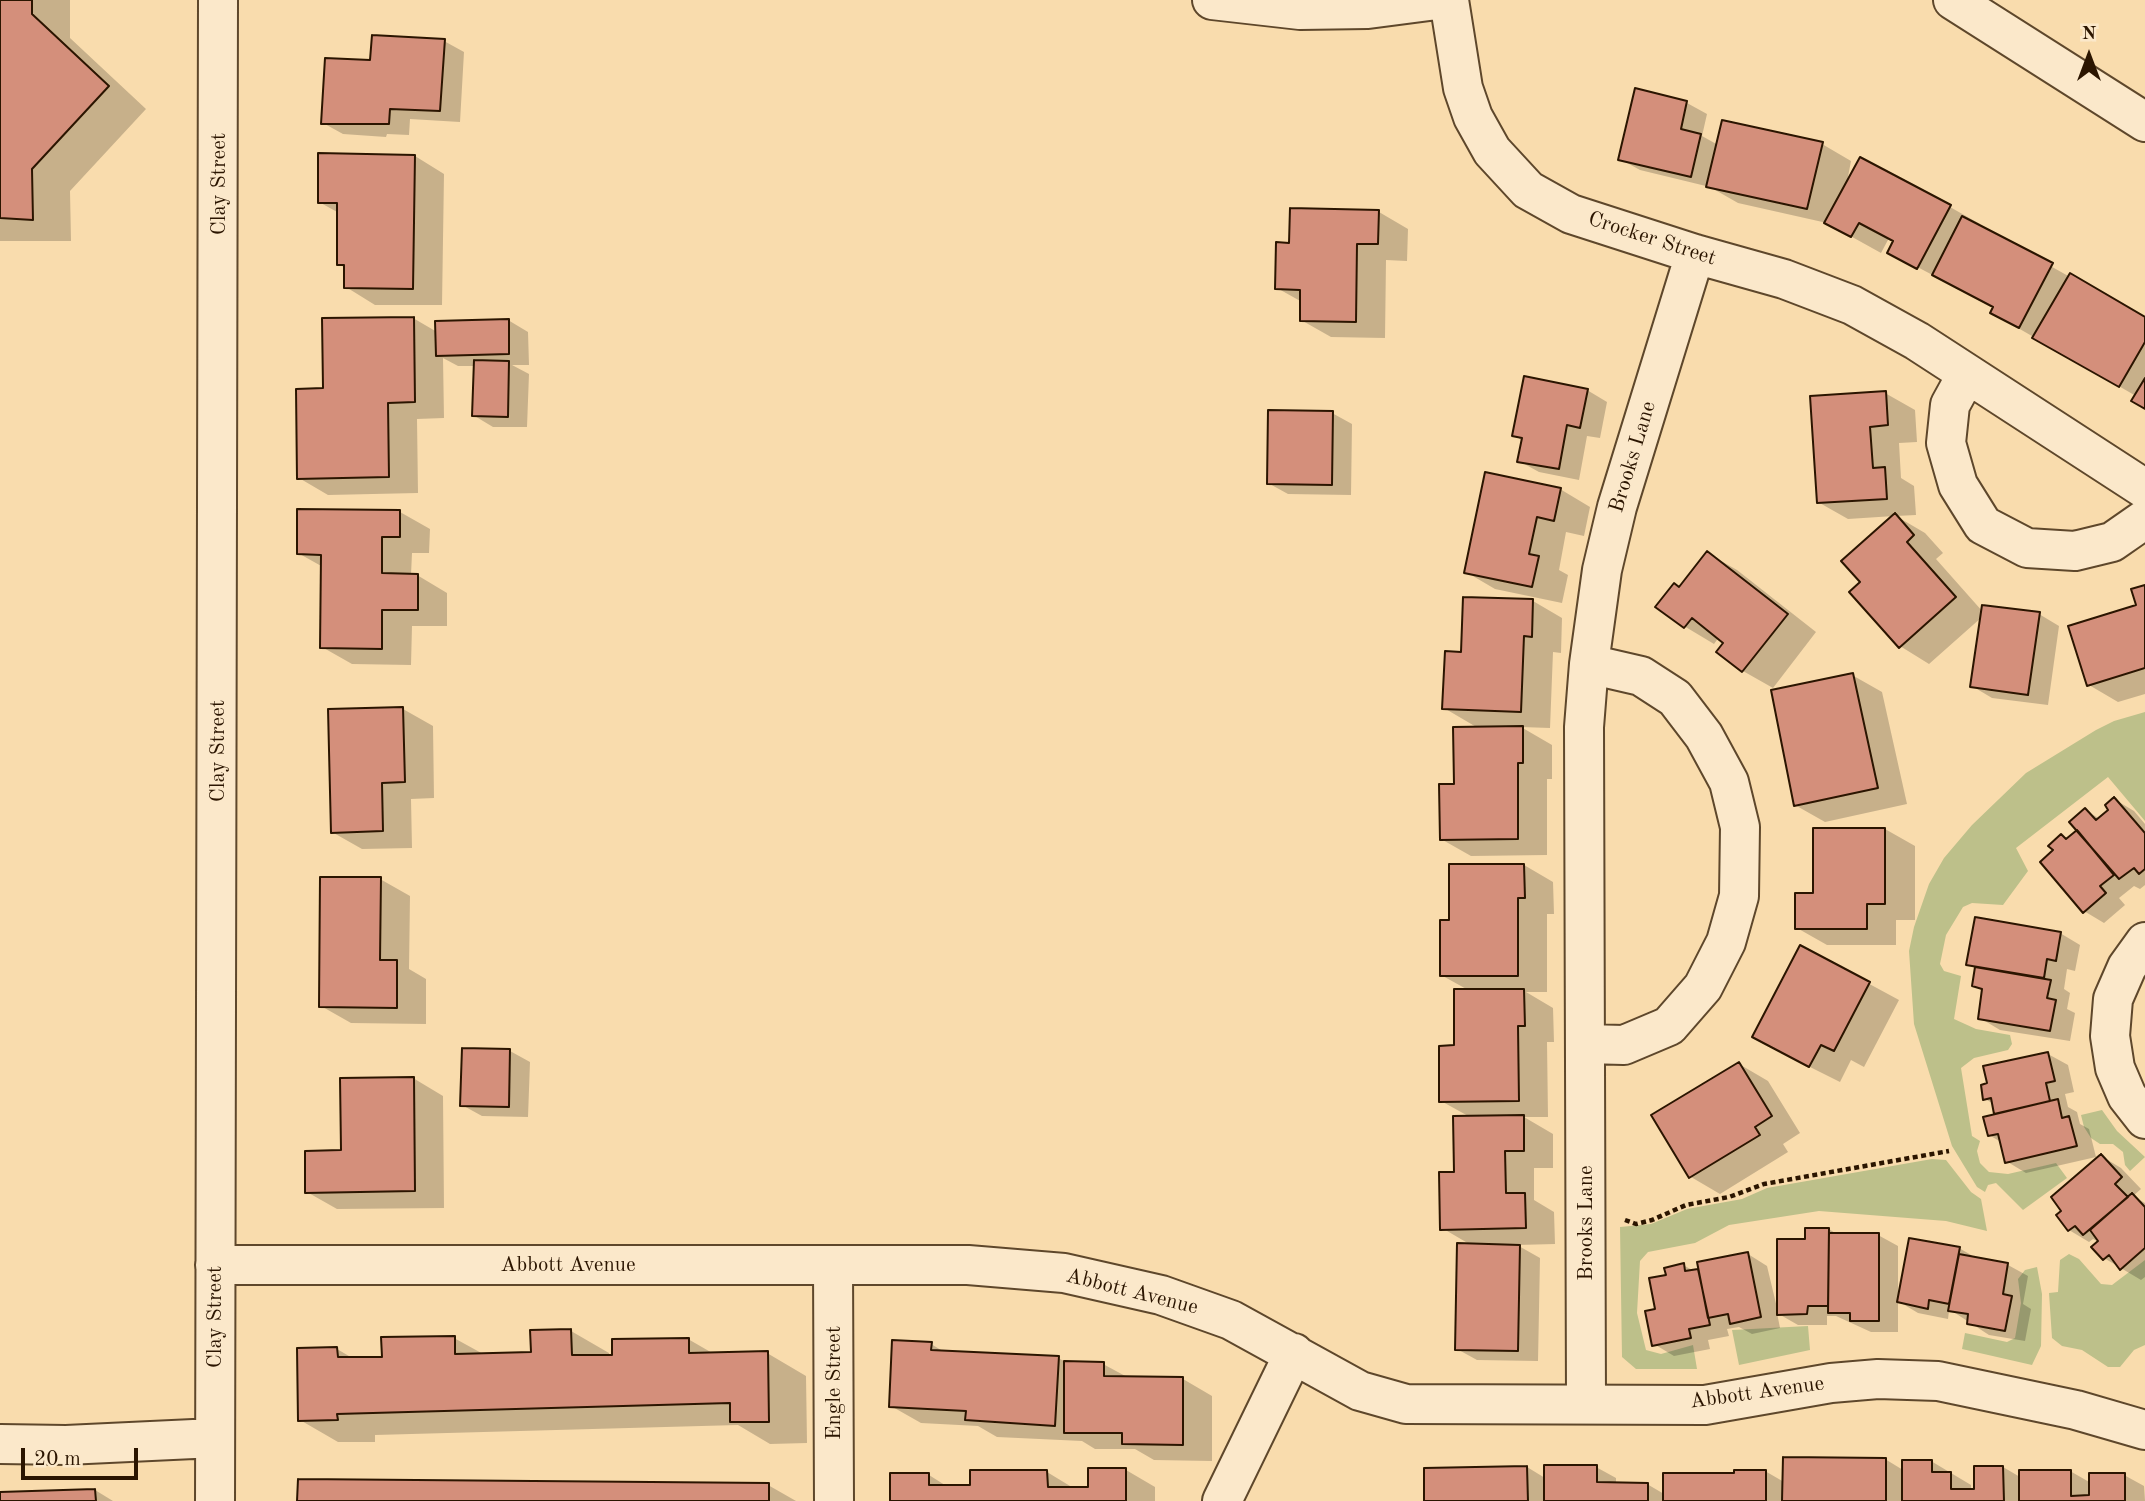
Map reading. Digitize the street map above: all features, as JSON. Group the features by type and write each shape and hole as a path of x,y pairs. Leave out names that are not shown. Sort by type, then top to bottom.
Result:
{"street":[{"name":"Clay Street","path":"215,1501 218,0"},
{"path":"1212,0 1300,10 1368,9 1437,0"},
{"name":"Crocker Street","path":"1449,0 1463,88 1473,117 1492,151 1528,190 1571,214 1784,279 1852,305 1917,341 2145,489"},
{"path":"1953,0 2145,122"},
{"name":"Brooks Lane","path":"1586,1402 1584,727 1589,664 1602,570 1617,508 1695,254"},
{"path":"1967,374 1950,405 1946,443 1958,485 1983,524 2027,548 2075,551 2112,542 2145,519"},
{"path":"1586,1044 1624,1045 1669,1026 1703,987 1726,942 1739,896 1740,827 1729,782 1703,736 1675,698 1641,676 1589,664"},
{"path":"2145,942 2127,967 2113,999 2110,1036 2115,1068 2127,1096 2145,1119"},
{"name":"Abbott Avenue","path":"215,1265 968,1265 1064,1273 1173,1299 1231,1320 1360,1391 1406,1404 1586,1402 1705,1405 1831,1383 1878,1379 1938,1381 2076,1410 2145,1430"},
{"name":"Engle Street","path":"833,1266 834,1501"},
{"path":"1222,1501 1294,1353"},
{"path":"0,1444 66,1445 215,1438"}],"path":[{"path":"1622,1218 1636,1224 1686,1205 1729,1197 1764,1184 1949,1152"}],"green space":[{"path":"2145,712 2145,821 2108,777 2016,848 2028,871 2003,905 1972,903 1963,907 1946,935 1940,964 1944,971 1961,976 1954,1019 1976,1029 2010,1035 2012,1044 2008,1050 1974,1058 1961,1068 1972,1136 1980,1141 1977,1151 1980,1163 1989,1172 2008,1174 2056,1163 2067,1178 2023,1210 1996,1183 1988,1185 1985,1192 1977,1187 1952,1146 1914,1024 1909,951 1914,927 1929,884 1944,858 1972,825 2026,773 2096,730 2114,721"},
{"path":"2102,1110 2117,1131 2145,1157 2130,1171 2125,1165 2123,1152 2113,1144 2100,1144 2091,1138 2084,1127 2081,1115"},
{"path":"1932,1159 1946,1160 1971,1192 1981,1199 1987,1231 1946,1221 1819,1211 1729,1225 1695,1243 1648,1252 1640,1261 1637,1313 1646,1350 1661,1354 1693,1345 1697,1369 1636,1369 1622,1357 1620,1227 1651,1224 1687,1209 1742,1199 1767,1188"},
{"path":"2069,1254 2079,1259 2101,1284 2112,1285 2145,1260 2145,1345 2134,1350 2120,1367 2108,1367 2082,1350 2062,1346 2052,1338 2049,1293 2058,1292 2060,1260"},
{"path":"2037,1267 2042,1294 2041,1346 2032,1365 1962,1349 1965,1333 2007,1342 2015,1338 2021,1303 2018,1279 2025,1270"},
{"path":"1808,1326 1810,1350 1739,1365 1732,1330"}],"building":[{"path":"0,0 32,0 32,14 109,86 32,169 33,220 0,218"},
{"path":"372,35 445,39 440,111 390,109 389,124 321,124 325,58 370,60"},
{"path":"1635,88 1687,101 1681,129 1701,134 1691,177 1618,160"},
{"path":"1722,120 1823,142 1807,209 1706,187"},
{"path":"318,153 415,155 413,289 344,288 344,265 337,265 337,203 318,203"},
{"path":"1860,157 1951,205 1917,269 1887,253 1893,241 1859,223 1851,237 1824,223"},
{"path":"1290,208 1379,210 1378,244 1357,244 1356,322 1300,321 1300,290 1275,289 1276,242 1289,243"},
{"path":"1962,216 2053,263 2019,328 1990,313 1993,307 1932,275"},
{"path":"2070,273 2145,317 2145,342 2119,387 2032,338"},
{"path":"414,317 415,402 388,403 389,477 297,479 296,389 323,388 322,318"},
{"path":"509,319 509,354 436,356 435,321"},
{"path":"474,360 509,361 508,417 472,416"},
{"path":"1524,376 1588,389 1580,428 1567,425 1559,469 1517,462 1522,438 1512,436"},
{"path":"2145,378 2145,409 2131,401"},
{"path":"1886,391 1888,425 1870,427 1873,468 1885,467 1887,499 1817,503 1810,396"},
{"path":"1268,410 1333,411 1332,485 1267,484"},
{"path":"1485,472 1561,488 1554,521 1537,517 1529,554 1539,556 1532,587 1464,573"},
{"path":"297,509 400,510 400,537 382,537 382,573 418,574 418,610 382,610 382,649 320,648 321,555 297,554"},
{"path":"1895,513 1914,535 1907,542 1956,597 1899,648 1849,592 1860,582 1841,561"},
{"path":"1707,551 1788,614 1742,672 1716,652 1723,643 1692,618 1684,628 1655,607 1674,583 1679,587"},
{"path":"2145,585 2145,668 2087,686 2068,626 2136,605 2131,589"},
{"path":"1463,597 1533,599 1532,637 1524,636 1521,712 1442,709 1445,651 1461,652"},
{"path":"1982,605 2040,612 2028,695 1970,687"},
{"path":"1853,673 1878,788 1794,806 1771,690"},
{"path":"403,707 405,782 382,783 383,831 331,833 328,709"},
{"path":"1523,726 1523,763 1518,763 1518,839 1440,840 1439,784 1454,784 1453,727"},
{"path":"2114,797 2145,833 2145,869 2139,874 2134,868 2119,879 2069,822 2085,808 2096,820 2108,810 2105,805"},
{"path":"1813,828 1885,828 1885,904 1867,904 1867,929 1795,929 1795,893 1813,893"},
{"path":"2077,830 2114,875 2100,886 2106,893 2083,913 2040,862 2053,850 2048,846 2061,834 2066,839"},
{"path":"1449,864 1524,864 1525,898 1518,898 1518,976 1440,976 1440,920 1449,920"},
{"path":"320,877 381,877 380,960 397,960 397,1008 319,1007"},
{"path":"1975,917 2061,932 2056,961 2047,959 2044,978 1966,965"},
{"path":"1800,945 1870,982 1834,1051 1821,1045 1809,1067 1752,1037"},
{"path":"1975,967 2051,980 2047,998 2056,1000 2050,1031 1978,1019 1982,989 1972,986"},
{"path":"1454,989 1524,989 1525,1026 1518,1026 1519,1101 1439,1102 1439,1046 1454,1045"},
{"path":"462,1048 510,1049 509,1107 460,1106"},
{"path":"2048,1052 2055,1081 2046,1083 2050,1101 1994,1114 1991,1098 1983,1100 1981,1085 1987,1083 1983,1066"},
{"path":"1739,1062 1772,1116 1755,1127 1760,1135 1689,1178 1651,1115"},
{"path":"414,1077 415,1191 305,1193 305,1151 341,1150 340,1078"},
{"path":"2058,1099 2062,1118 2069,1116 2077,1146 2005,1163 1998,1134 1988,1136 1983,1117"},
{"path":"1524,1115 1524,1151 1505,1151 1506,1193 1525,1193 1526,1228 1440,1230 1439,1172 1454,1172 1453,1116"},
{"path":"2101,1154 2122,1177 2115,1184 2128,1197 2083,1235 2075,1226 2068,1231 2056,1215 2061,1211 2051,1197"},
{"path":"2132,1193 2145,1207 2145,1248 2120,1270 2109,1255 2103,1260 2091,1247 2098,1241 2090,1230"},
{"path":"1805,1228 1829,1228 1828,1306 1808,1306 1807,1314 1777,1315 1777,1239 1805,1239"},
{"path":"1829,1233 1879,1233 1879,1321 1850,1321 1850,1313 1828,1313"},
{"path":"1909,1238 1960,1247 1949,1304 1929,1300 1928,1309 1897,1302"},
{"path":"1457,1243 1520,1245 1518,1351 1455,1350"},
{"path":"1748,1252 1761,1317 1730,1324 1728,1314 1708,1318 1697,1262"},
{"path":"1959,1254 2008,1263 2003,1294 2012,1296 2005,1331 1967,1324 1968,1314 1948,1311"},
{"path":"1684,1263 1685,1271 1698,1269 1710,1325 1689,1329 1691,1338 1652,1346 1645,1311 1655,1309 1649,1278 1666,1275 1664,1268"},
{"path":"571,1329 572,1355 612,1355 612,1339 689,1338 689,1353 768,1351 769,1422 730,1422 730,1403 337,1414 338,1420 298,1421 297,1348 337,1347 338,1357 382,1357 381,1337 455,1336 455,1354 531,1352 530,1330"},
{"path":"892,1340 932,1342 931,1350 1059,1356 1055,1426 965,1420 966,1411 889,1407"},
{"path":"1064,1361 1104,1362 1104,1376 1183,1377 1183,1445 1122,1444 1122,1433 1064,1433"},
{"path":"1783,1457 1886,1458 1886,1501 1782,1501"},
{"path":"1902,1460 1932,1460 1932,1472 1951,1472 1951,1489 1974,1489 1974,1466 2003,1466 2004,1501 1902,1501"},
{"path":"1544,1465 1597,1465 1597,1482 1648,1483 1648,1501 1544,1501"},
{"path":"1527,1466 1528,1501 1424,1501 1424,1468"},
{"path":"1088,1468 1126,1468 1126,1501 890,1501 890,1473 929,1473 929,1485 970,1485 970,1470 1047,1470 1048,1487 1088,1487"},
{"path":"1734,1470 1766,1470 1766,1501 1663,1501 1663,1473 1734,1473"},
{"path":"2019,1470 2071,1470 2071,1496 2089,1495 2089,1473 2125,1473 2125,1501 2019,1501"},
{"path":"298,1479 769,1483 769,1501 297,1501"},
{"path":"95,1489 96,1501 0,1501 0,1492"}]}
